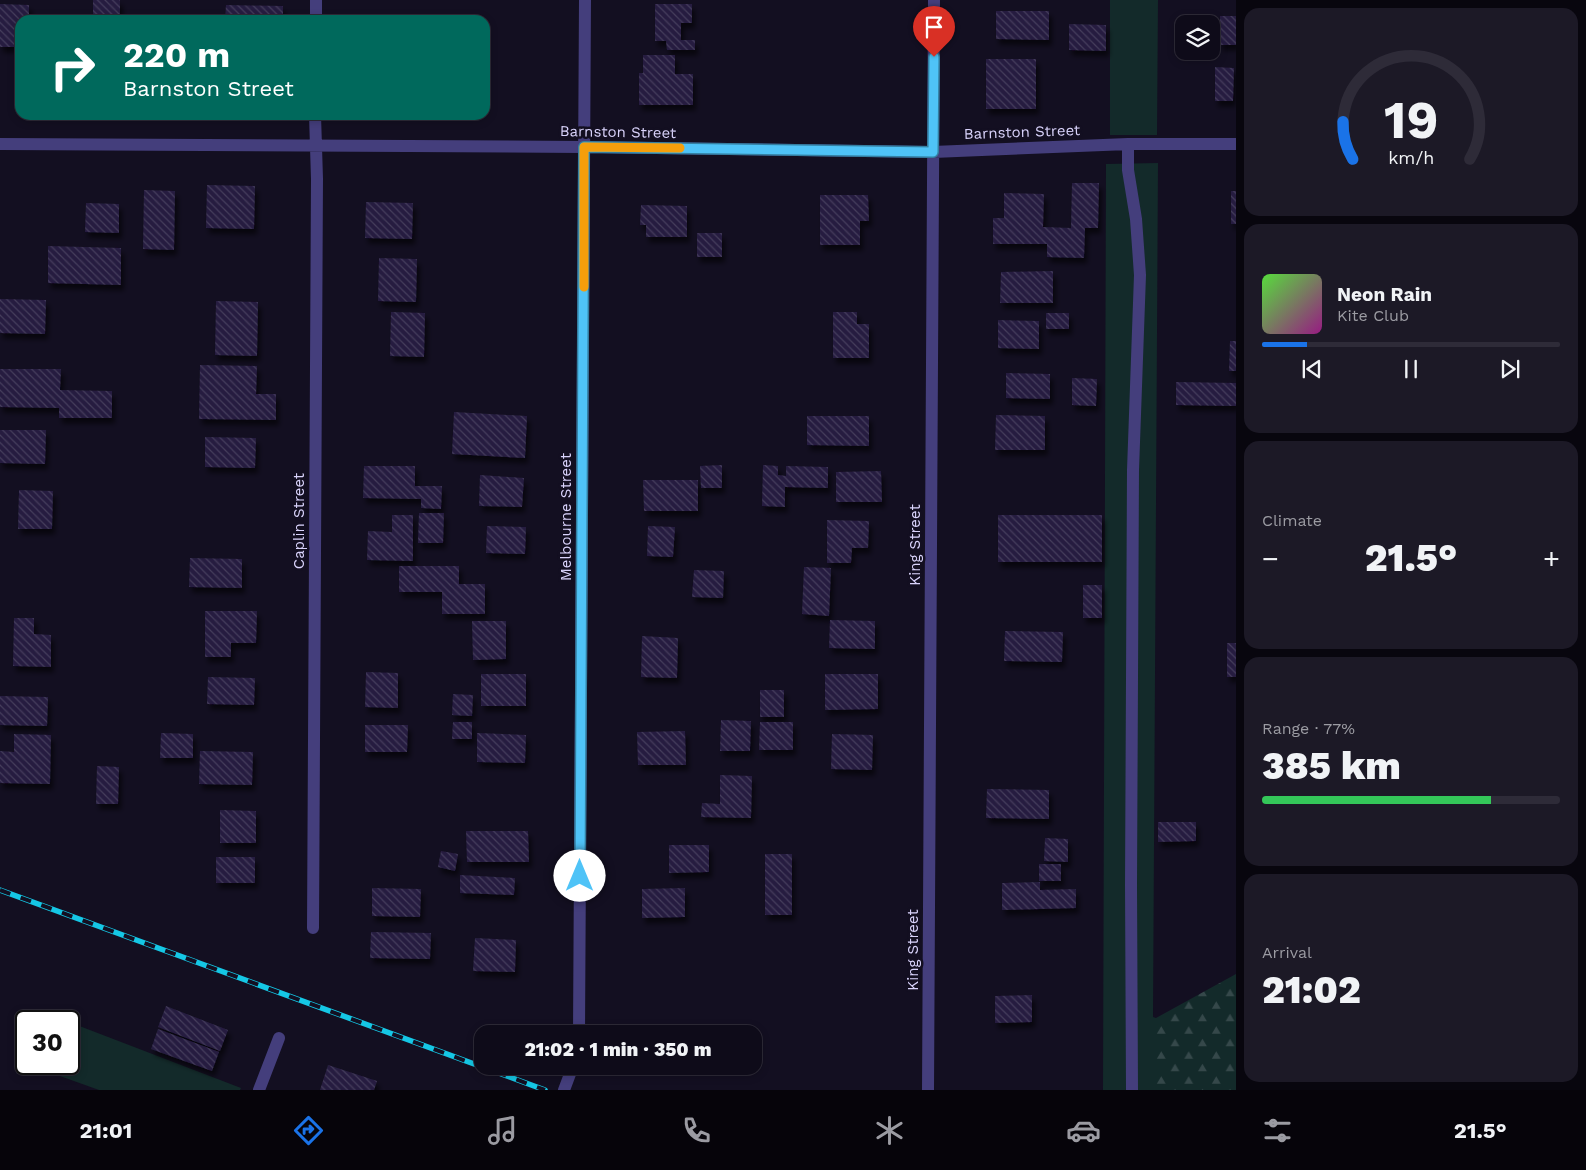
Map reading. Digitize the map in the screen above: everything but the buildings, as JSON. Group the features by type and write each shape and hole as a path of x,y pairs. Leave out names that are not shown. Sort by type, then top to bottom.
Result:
{"street":[{"path":"316,0 316,15"},
{"name":"Melbourne Street","path":"579,1025 585,0"},
{"name":"King Street","path":"928,1090 934,0"},
{"name":"Caplin Street","path":"313,928 317,189 315,120"},
{"name":"Barnston Street","path":"0,144 584,147 933,152 1128,144 1236,144"},
{"path":"1128,144 1128,170 1136,220 1140,275 1133,480 1132,1090"},
{"path":"259,1090 279,1038"},
{"path":"564,1090 570,1075"}],"green space":[{"path":"1110,0 1158,0 1157,135 1110,135"},
{"path":"1158,163 1153,1017 1156,1018 1156,1090 1103,1090 1106,164"},
{"path":"1236,974 1236,1090 1156,1090 1156,1018"},
{"path":"80,1026 241,1088 240,1090 99,1090 57,1075 80,1075"}],"railway":[{"path":"0,890 545,1090"}],"slow traffic":[{"path":"584,287 584,147 680,148"}],"route":[{"path":"580,876 584,147 933,152 934,57"}]}
